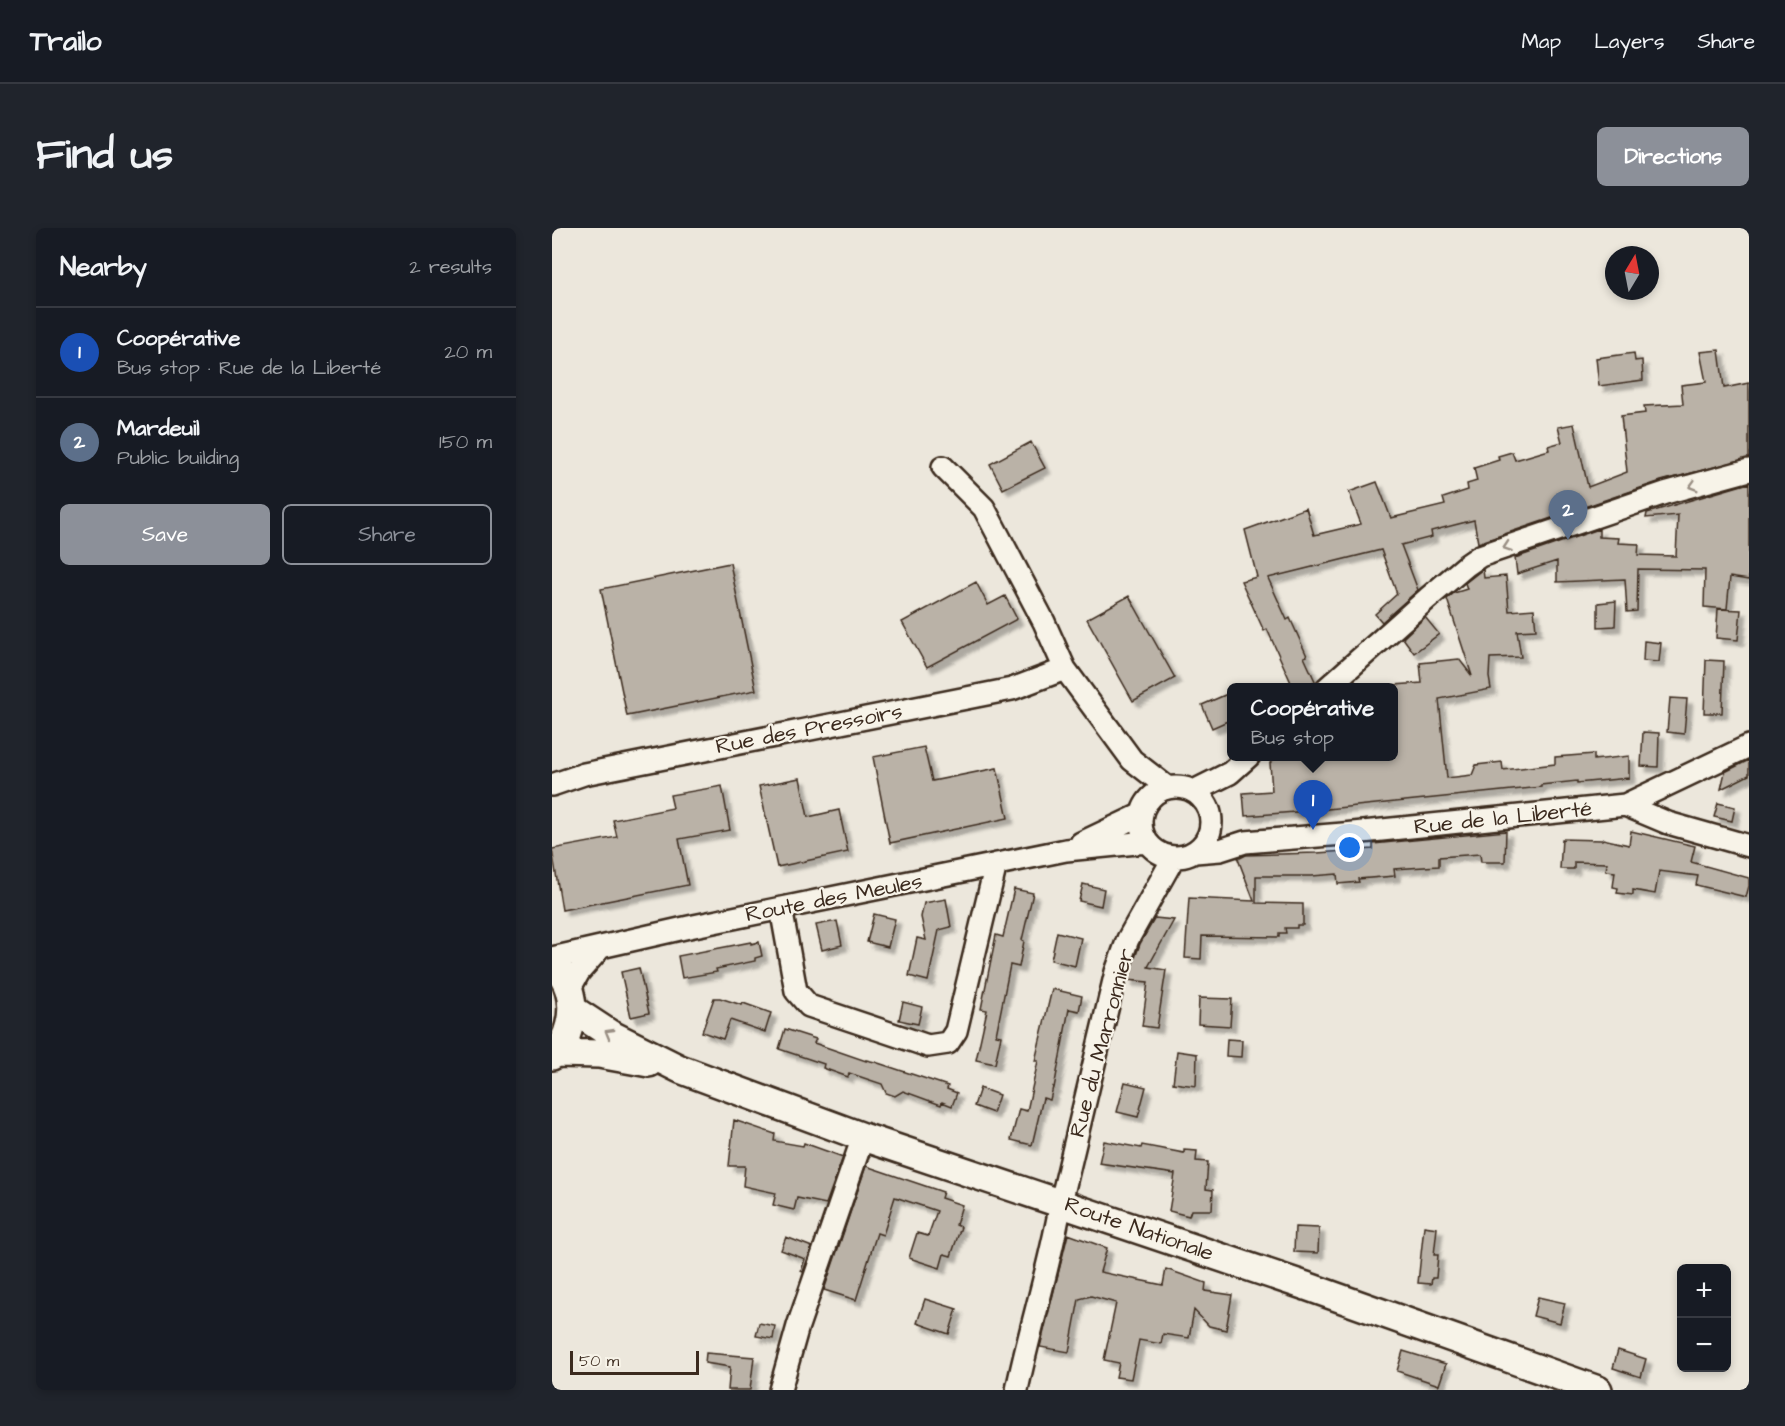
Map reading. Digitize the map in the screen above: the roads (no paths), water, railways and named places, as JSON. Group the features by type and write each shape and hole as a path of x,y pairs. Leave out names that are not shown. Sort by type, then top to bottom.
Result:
{"main road":[{"path":"552,960 561,973 571,1000 568,1032 554,1055"},
{"path":"571,1000 610,1034 680,1069"},
{"path":"554,1055 599,1054 680,1069"},
{"name":"Route Nationale","path":"680,1069 863,1137 1306,1286 1598,1390"}],"street":[{"path":"943,467 984,508 1044,622 1065,669 1132,760 1168,788"},
{"path":"1332,683 1428,598 1480,556 1665,493 1749,470"},
{"name":"Rue des Pressoirs","path":"552,785 584,774 1012,689 1065,669"},
{"name":"Rue de la Liberté","path":"1195,852 1220,850 1245,842 1625,805 1749,746"},
{"path":"1132,760 1143,810 1142,830 1147,842 1156,851 1174,857 1188,855 1201,847 1208,836 1210,819 1230,773"},
{"path":"1194,791 1230,773 1244,761"},
{"path":"1143,810 1150,798 1158,791 1181,787 1194,791 1204,800 1210,819"},
{"path":"1625,805 1668,823 1749,846"},
{"name":"Route des Meules","path":"1066,850 1143,810"},
{"name":"Rue de la Liberté","path":"1210,819 1245,842"},
{"name":"Route des Meules","path":"552,960 689,927 1066,850 1147,842"},
{"name":"Rue du Marronnier","path":"1017,1390 1055,1238 1061,1203 1116,972 1128,939 1174,857"},
{"path":"781,908 796,991 808,1006 928,1046 948,1043 956,1031 996,864"},
{"path":"571,1000 579,972 601,947"},
{"path":"780,1390 798,1326 863,1137"}],"place":[{"name":"Mardeuil","path":"1568,540"},
{"name":"Coopérative","path":"1313,830"}]}
